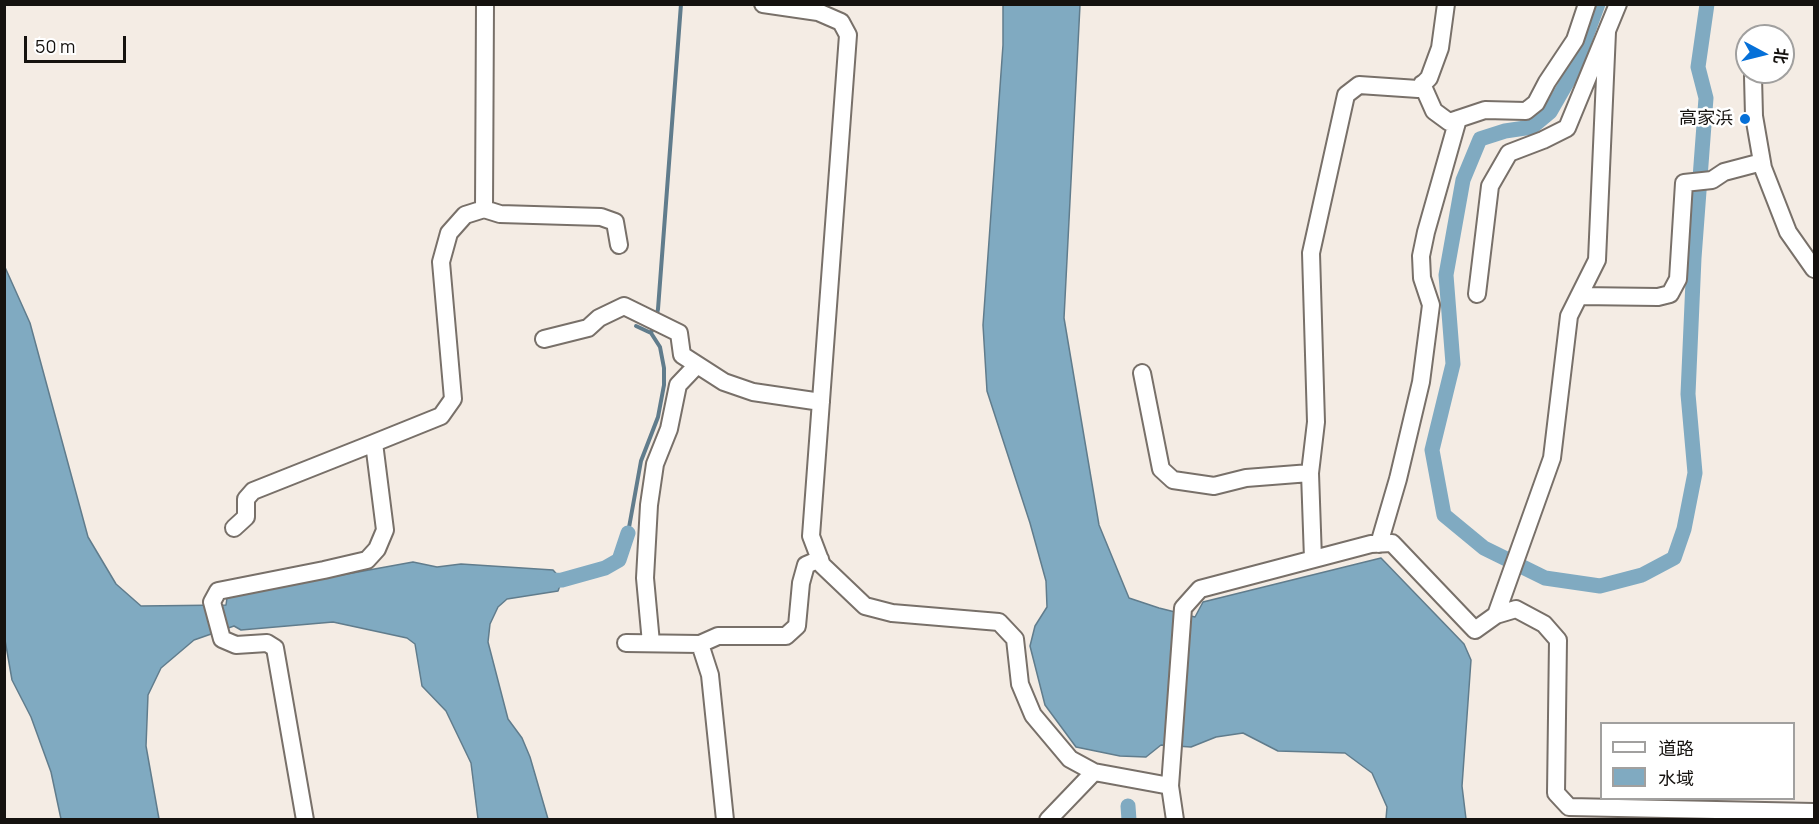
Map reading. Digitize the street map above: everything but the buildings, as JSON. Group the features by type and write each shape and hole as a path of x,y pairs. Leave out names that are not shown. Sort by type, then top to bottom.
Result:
{"street":[{"path":"484,209 485,4"},
{"path":"763,4 818,12 841,22 848,35 811,536 822,565 865,606 892,614 999,621 1015,639 1020,684 1033,715 1070,759 1094,772 1170,786"},
{"path":"1313,559 1310,473 1317,422 1311,253 1346,95 1359,86 1418,89 1429,78 1440,48 1446,4"},
{"path":"1422,84 1434,111 1449,122 1485,110 1526,111 1536,103 1575,40 1587,4"},
{"path":"1477,294 1490,186 1509,153 1567,128 1618,4"},
{"path":"1496,615 1552,458 1569,316 1597,260 1607,32"},
{"path":"1753,84 1754,116 1762,168 1788,232 1815,269"},
{"path":"1379,544 1398,478 1421,382 1431,305 1422,278 1421,256 1458,119"},
{"path":"1579,296 1658,297 1670,294 1678,279 1684,183 1712,180 1724,172 1762,162"},
{"path":"234,528 246,517 246,499 253,491 441,416 453,399 441,262 448,233 465,215 484,209 500,214 601,217 615,222 619,246"},
{"path":"544,339 588,328 600,318 624,306 679,333 682,355 724,382 753,392 821,402"},
{"path":"651,643 645,578 649,505 655,464 669,429 678,385 697,365"},
{"path":"1142,373 1161,469 1173,480 1214,486 1246,478 1310,473"},
{"path":"305,819 275,648 267,643 236,645 222,639 212,602 218,591 367,560 376,549 384,530 374,443"},
{"path":"1175,819 1170,786 1183,608 1200,589 1371,544 1392,543 1475,630 1496,615 1516,609 1544,624 1558,640 1556,793 1569,807 1815,812"},
{"path":"626,642 700,644 718,636 786,636 797,626 801,583 806,565 820,559"},
{"path":"700,644 710,675 725,819"},
{"path":"1048,819 1094,772"}],"water":[{"path":"1003,5 1080,5 1064,318 1099,525 1129,598 1195,617 1203,602 1381,558 1464,644 1471,660 1462,786 1466,819 1386,819 1387,807 1372,773 1345,753 1278,751 1243,733 1216,737 1191,747 1161,745 1146,757 1120,756 1076,747 1045,705 1030,646 1035,626 1047,607 1046,581 1030,523 987,391 983,325 1003,45"},
{"path":"4,265 30,323 88,537 116,584 141,606 226,605 227,598 413,562 437,567 461,564 553,570 562,580 558,591 507,599 498,607 490,624 488,642 508,719 522,738 530,757 548,819 478,819 471,763 446,711 422,686 415,644 407,638 333,622 241,630 234,626 194,640 161,668 148,695 146,746 159,819 61,819 51,772 31,717 12,680 5,640"}],"waterway":[{"path":"656,318 681,4"},
{"path":"1598,4 1573,72 1550,112 1532,127 1505,131 1480,139 1463,180 1446,275 1453,364 1432,450 1444,515 1484,548 1545,578 1600,586 1642,575 1674,558 1684,529 1695,473 1688,394 1694,258 1706,98 1698,67 1707,4"},
{"path":"651,333 654,325"},
{"path":"628,533 641,461 658,417 664,385 660,347 651,333 636,326"},
{"path":"543,581 562,580 605,568 619,560 628,533"},
{"path":"1128,806 1129,820"}],"place":[{"name":"高家浜","path":"1745,119"}]}
